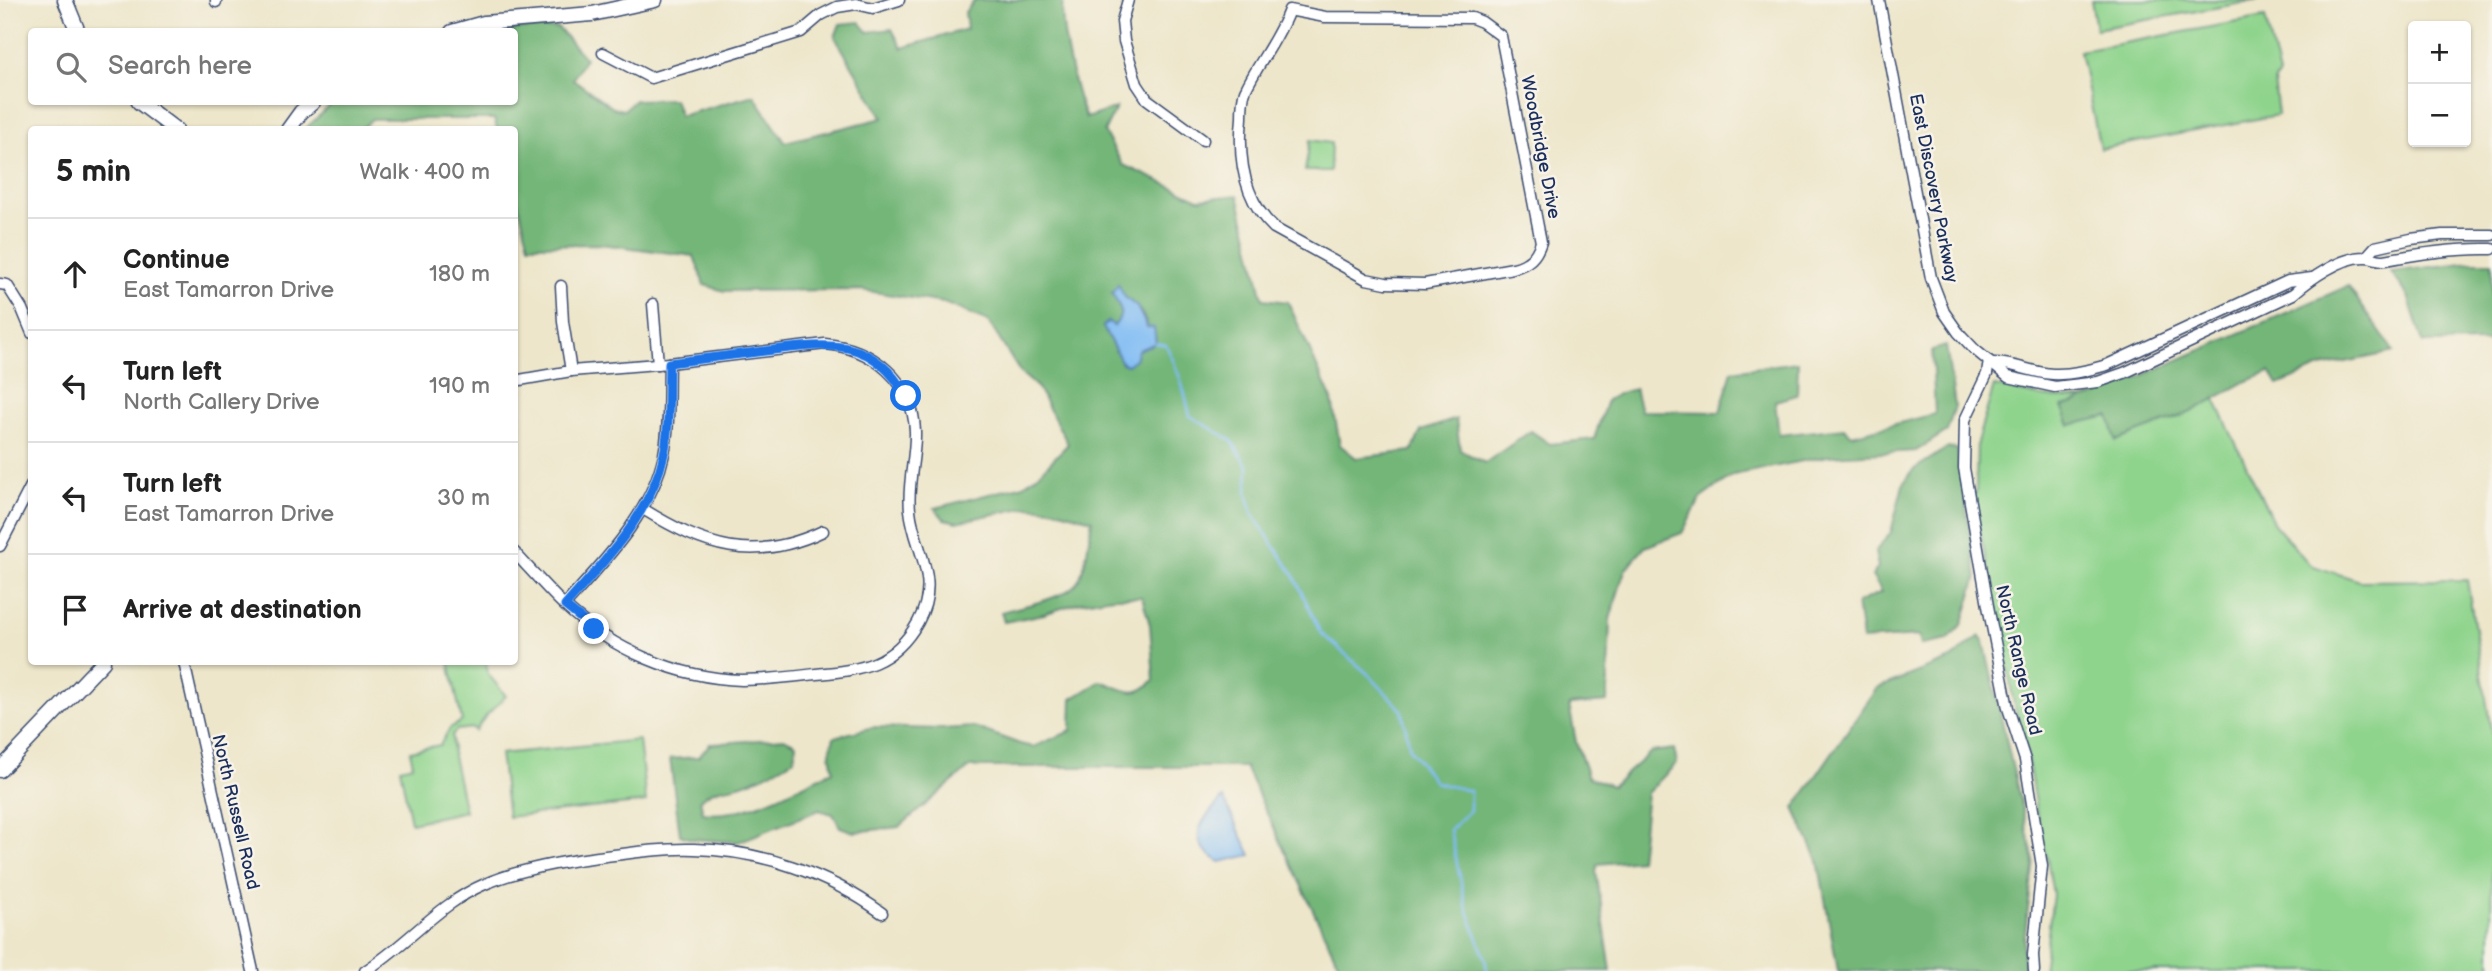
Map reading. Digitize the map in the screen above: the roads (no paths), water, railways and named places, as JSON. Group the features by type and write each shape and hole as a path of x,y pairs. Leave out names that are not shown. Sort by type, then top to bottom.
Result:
{"main road":[{"path":"65,0 76,28"},
{"path":"466,28 484,23 592,14 654,0"},
{"path":"143,105 171,126"},
{"path":"291,126 309,105"},
{"path":"0,770 100,665"}],"street":[{"path":"603,53 651,78 801,32 821,15 837,7 856,4 873,8 899,0"},
{"path":"1128,0 1122,21 1124,41 1137,84 1147,99 1203,141"},
{"name":"East Discovery Parkway","path":"1880,0 1931,278 1944,312 1958,332 1991,362"},
{"name":"Woodbridge Drive","path":"1288,5 1325,17 1472,18 1501,36 1541,242 1536,256 1523,266 1425,284 1386,283 1366,279 1274,228 1262,217 1252,201 1244,175 1241,146 1244,93 1281,33 1288,5"},
{"path":"2367,256 2375,247 2411,239 2442,235 2492,235"},
{"path":"1991,362 2010,363 2052,374 2079,372 2107,365 2288,281 2312,278 2354,258 2367,256 2380,261 2437,250 2492,249"},
{"path":"0,284 7,285 28,323"},
{"path":"561,286 570,371"},
{"path":"565,606 611,553 643,509 664,454 663,363 653,304"},
{"path":"518,380 570,371 825,344 860,352 887,369 906,396 914,418 909,503 927,570 927,593 922,614 901,646 871,665 845,671 743,680 690,673 645,657 610,640 565,606 518,556"},
{"name":"North Range Road","path":"1991,362 1965,420 1964,467 1987,606 2008,708 2025,760 2042,866 2033,955 2034,971"},
{"path":"0,546 6,526 28,490"},
{"path":"643,509 687,534 736,548 781,545 823,531"},
{"name":"North Russell Road","path":"185,665 253,971"},
{"path":"365,971 386,957 454,900 485,884 552,865 667,849 726,852 788,866 822,878 882,914"}],"water":[{"path":"1118,284 1125,297 1137,307 1147,327 1154,328 1156,343 1138,350 1135,359 1127,365 1122,363 1103,327 1108,321 1114,326 1120,317 1119,306 1112,293"},
{"path":"1223,798 1251,855 1220,862 1202,846 1199,830 1208,814"}],"waterway":[{"path":"1156,343 1166,345 1181,380 1190,416 1231,440 1248,467 1247,493 1253,515 1294,575 1320,632 1368,674 1402,710 1410,749 1434,782 1470,791 1470,810 1450,830 1466,906 1487,971"}]}
